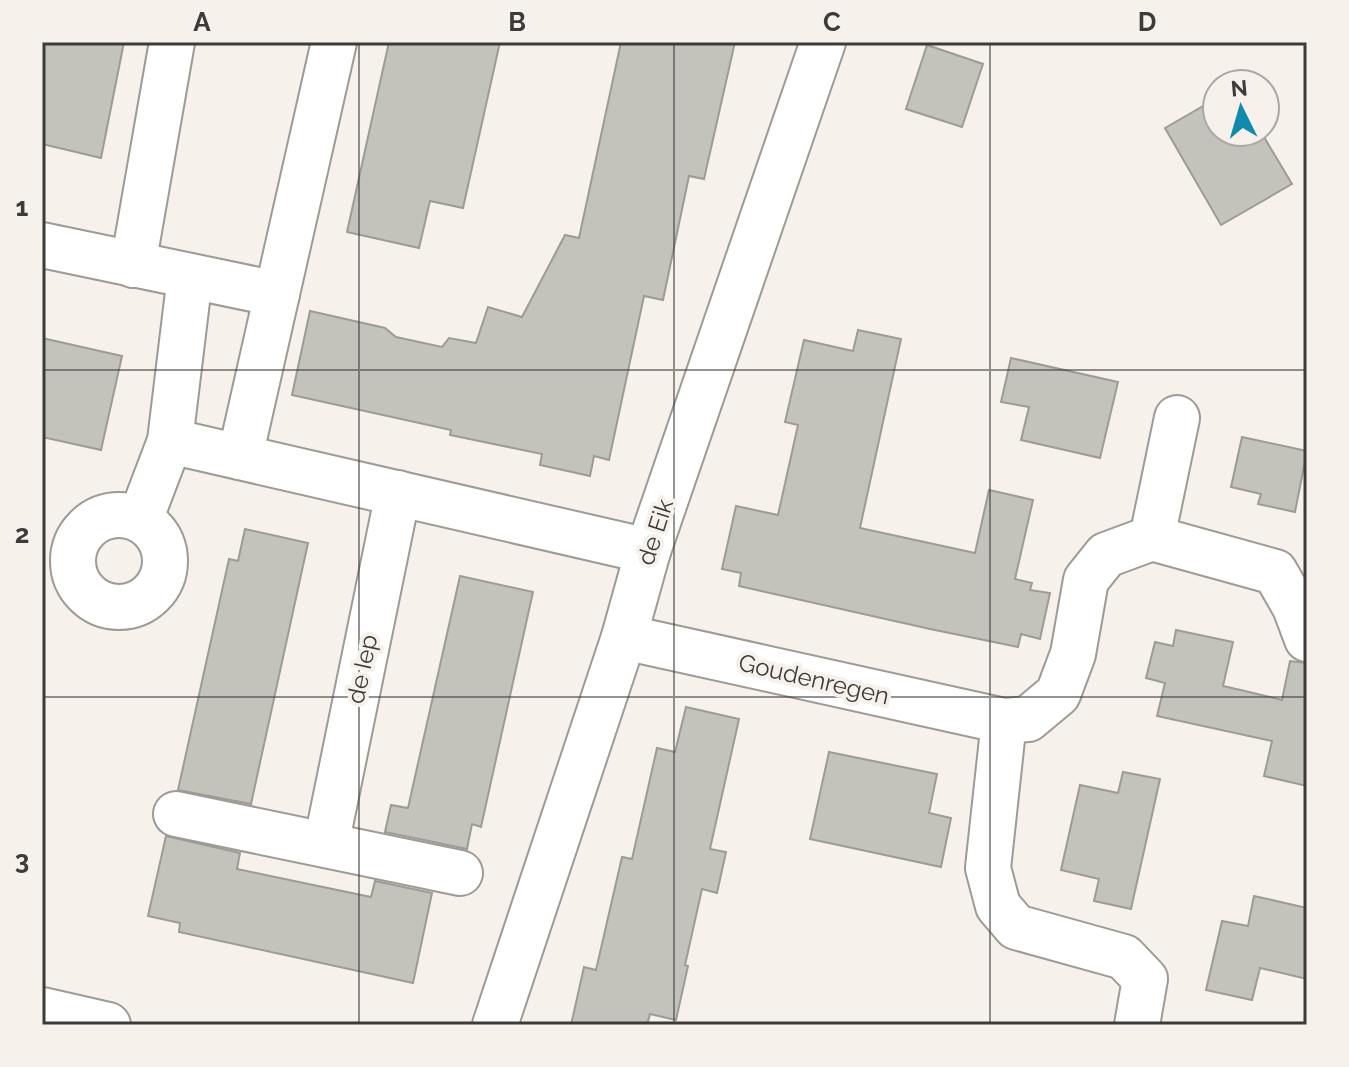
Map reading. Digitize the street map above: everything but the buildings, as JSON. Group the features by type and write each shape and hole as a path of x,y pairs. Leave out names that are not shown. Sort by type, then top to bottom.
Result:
{"street":[{"path":"133,265 172,42"},
{"path":"240,457 334,42"},
{"name":"de Eik","path":"495,1025 624,637 648,551 823,42"},
{"path":"42,245 277,294"},
{"path":"140,520 170,441 190,276"},
{"path":"1152,538 1177,418"},
{"path":"170,441 648,551"},
{"name":"de Iep","path":"326,845 398,493"},
{"path":"1137,1025 1145,979 1124,957 1016,927 998,906 988,868 1004,721 1028,719 1058,694 1073,654 1086,580 1106,555 1152,538 1275,572 1295,607 1307,639"},
{"name":"Goudenregen","path":"624,637 1004,721"},
{"path":"176,814 460,873"},
{"path":"42,1010 108,1025"}]}
